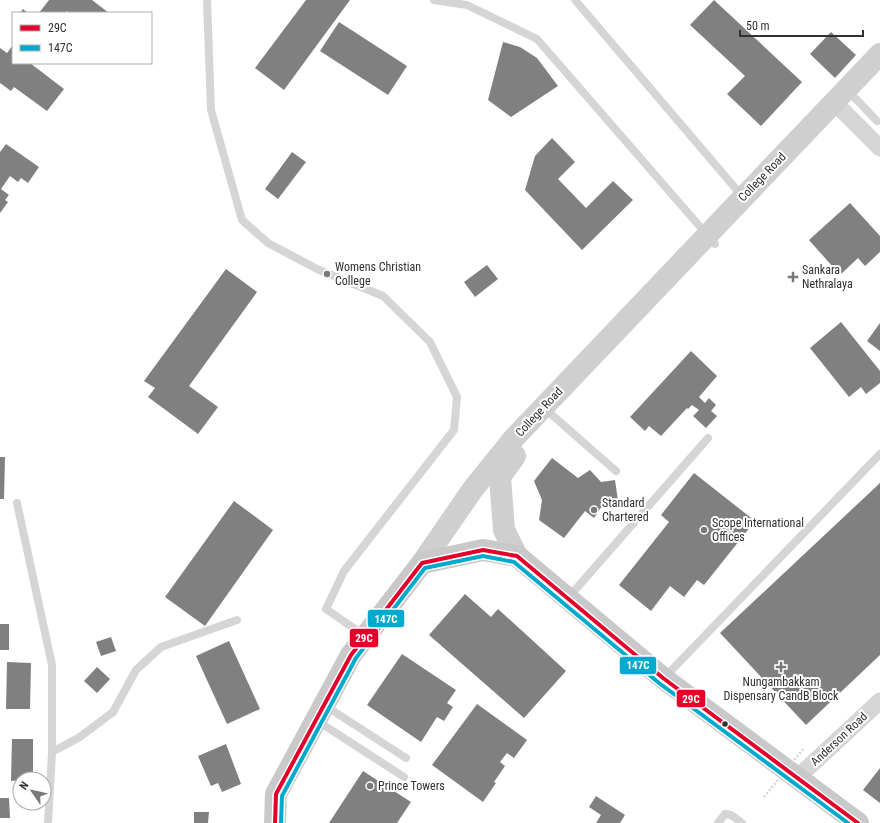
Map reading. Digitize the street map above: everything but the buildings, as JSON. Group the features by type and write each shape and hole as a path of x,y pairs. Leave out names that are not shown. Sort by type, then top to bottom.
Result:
{"main road":[{"name":"College Road","path":"517,556 504,530 500,477 523,445 552,415 710,240 743,196 880,54"},
{"name":"College Road","path":"275,823 276,794 351,655 422,563 473,489 515,437 710,240 880,72"},
{"path":"422,563 483,550 517,556 663,678 858,823"}],"street":[{"path":"849,104 880,148"},
{"name":"Anderson Road","path":"798,777 880,701"}],"lane":[{"path":"207,0 211,110 242,220 268,244 319,270 384,296 430,342 457,397 454,430 344,571 326,609 366,636"},
{"path":"434,0 467,5 538,39 710,240"},
{"path":"575,0 743,196"},
{"path":"849,104 879,121"},
{"path":"552,415 616,471"},
{"path":"567,599 708,438"},
{"path":"663,678 880,454"},
{"path":"17,503 52,664 52,752 48,823"},
{"path":"52,752 80,737 113,712 136,670 161,647 236,620"},
{"path":"320,712 406,758"},
{"path":"320,712 404,777"},
{"path":"718,823 725,814 742,823"}],"path":[{"path":"764,797 804,748"}],"transit line":[{"name":"29C","path":"275,823 276,794 351,655 422,563 483,550 517,556 663,678 858,823"},
{"name":"147C","path":"281,823 282,796 356,658 425,568 483,556 514,562 659,683 848,823"}],"place":[{"name":"Womens Christian College","path":"327,274"},
{"name":"Sankara Nethralaya","path":"793,277"},
{"name":"Standard Chartered","path":"594,510"},
{"name":"Scope International Offices","path":"704,530"},
{"name":"Nungambakkam Dispensary CandB Block","path":"781,667"},
{"name":"Prince Towers","path":"370,786"}]}
